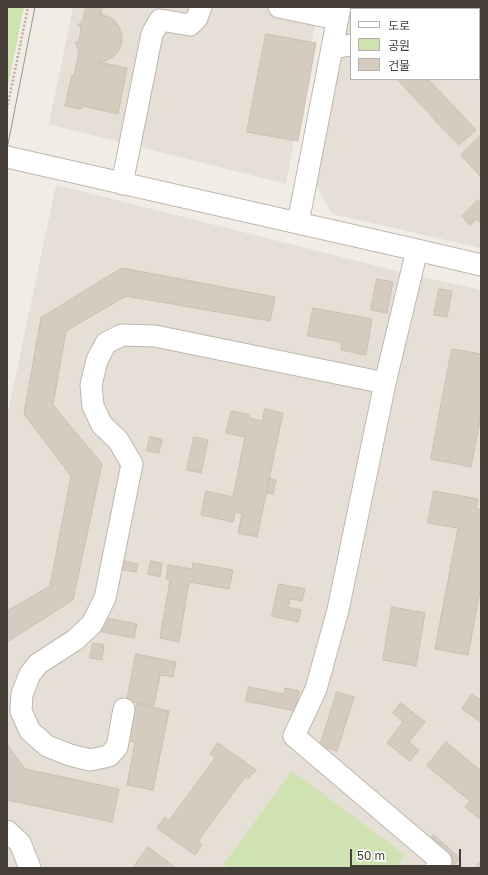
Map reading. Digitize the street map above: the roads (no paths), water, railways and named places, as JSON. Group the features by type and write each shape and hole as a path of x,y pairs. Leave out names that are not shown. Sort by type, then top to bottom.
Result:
{"street":[{"path":"122,184 152,34 160,20 190,25 197,18 200,7"},
{"path":"279,7 338,13 341,46 298,223"},
{"path":"7,157 481,265"},
{"path":"417,250 384,383 338,610 316,689 294,736 441,862 436,868"},
{"path":"124,709 117,747 110,756 90,760 70,755 47,746 30,731 21,711 22,694 30,674 38,664 75,640 92,624 105,598 132,464 118,440 102,425 93,406 92,385 97,360 106,343 122,335 154,336 384,383"},
{"path":"7,830 20,843 30,868"}],"tram line":[{"path":"7,149 35,7"}]}
